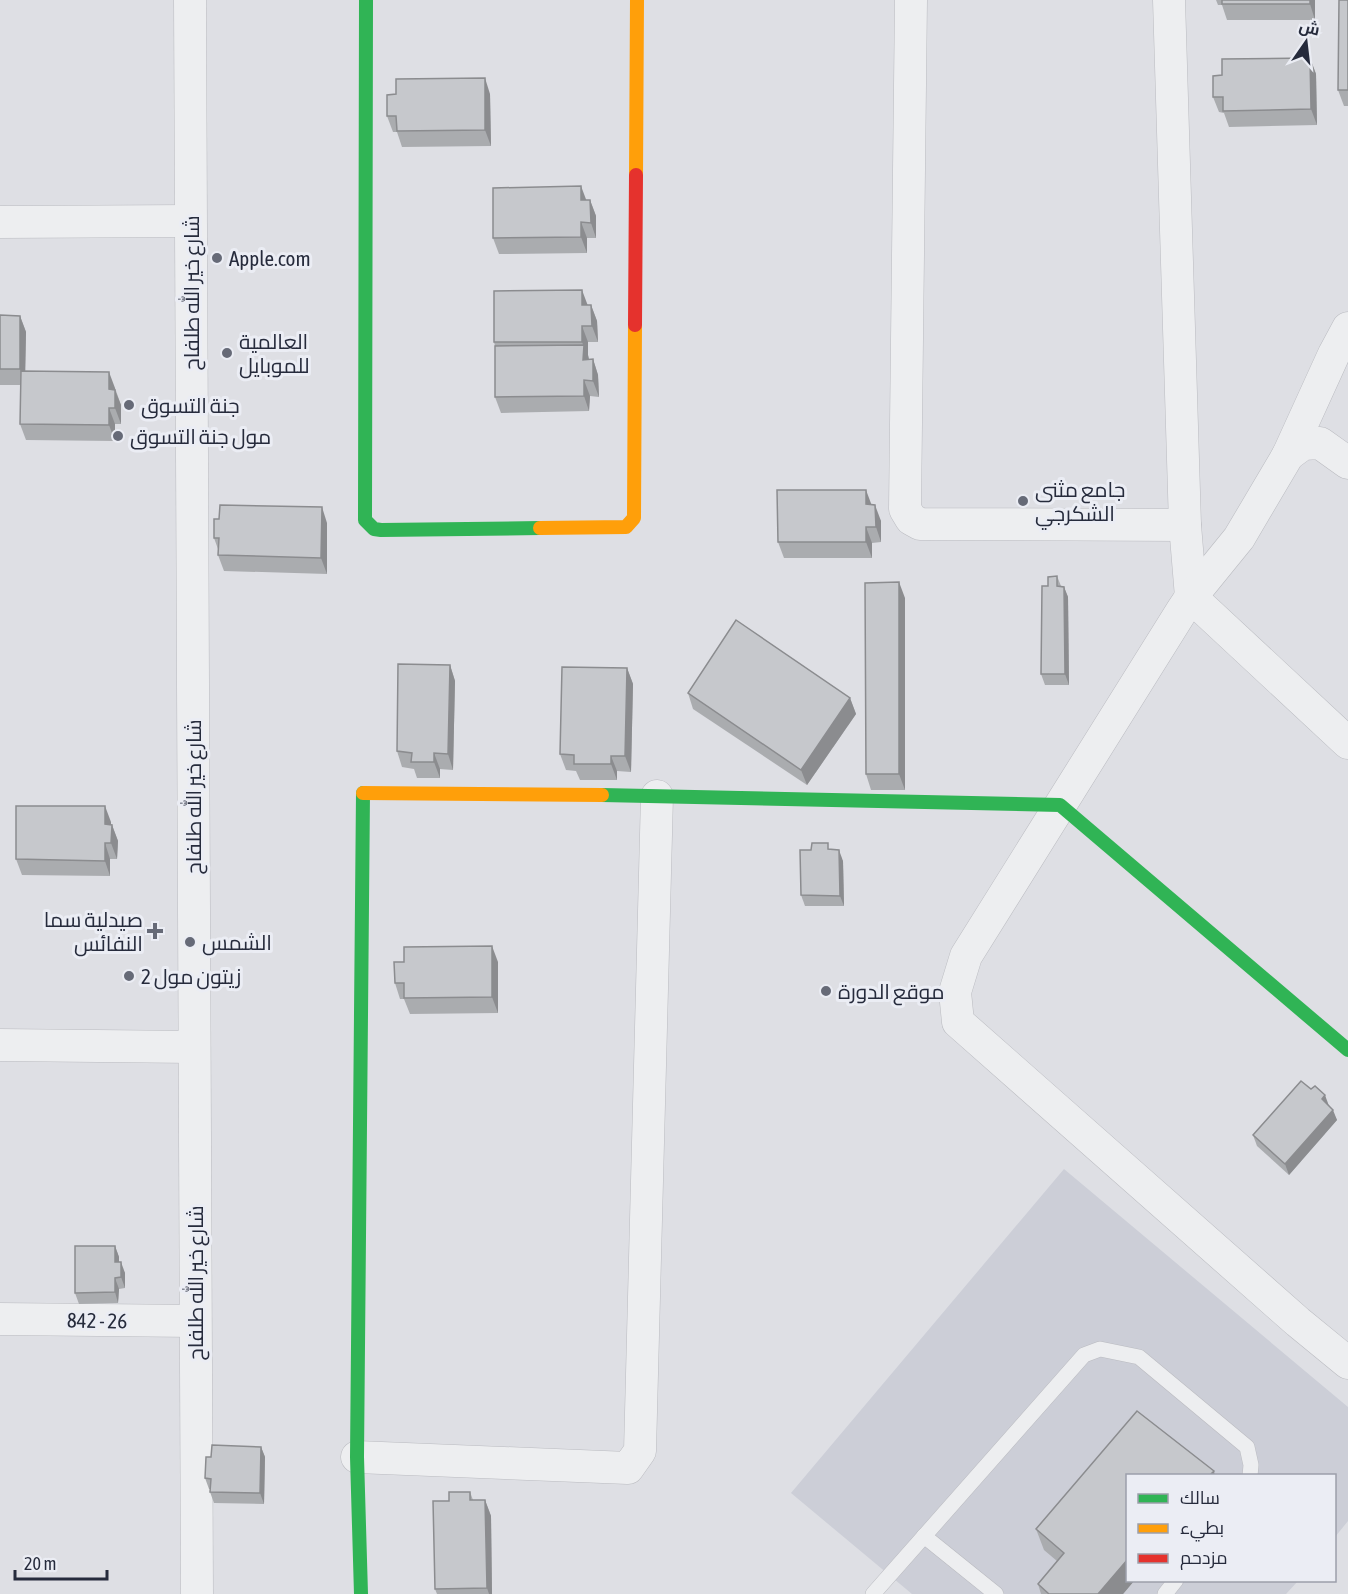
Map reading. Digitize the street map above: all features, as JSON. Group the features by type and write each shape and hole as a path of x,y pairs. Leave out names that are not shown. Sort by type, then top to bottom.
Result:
{"street":[{"name":"شارع خير الله طلفاح","path":"190,0 198,1594"},
{"path":"366,0 365,520 374,529 381,530 626,527 634,518 637,0"},
{"path":"911,0 905,509 911,519 920,524 1185,525"},
{"path":"1170,0 1185,525 1191,597 1348,743"},
{"path":"0,222 190,221"},
{"path":"1348,328 1288,455 1239,538 1191,597 1060,805 966,956 955,992 958,1022 1280,1306 1348,1363"},
{"path":"1288,455 1303,444 1320,443 1348,463"},
{"path":"361,1594 357,1457 362,793 657,796 1060,805 1348,1050"},
{"path":"357,1457 628,1468 640,1451 657,796"},
{"path":"0,1045 194,1047"},
{"name":"842 - 26","path":"0,1319 195,1321"}],"lane":[{"path":"873,1594 1084,1355 1100,1349 1139,1357 1247,1447 1250,1474"},
{"path":"924,1536 996,1594"},
{"path":"1165,1594 1175,1582"}],"shaded area":[{"path":"1064,1169 1348,1407 1348,1521 1336,1536 1336,1474 1126,1474 1126,1582 1297,1582 1286,1594 912,1594 791,1493"}],"building":[{"path":"1222,0 1310,0 1310,4 1222,4"},
{"path":"1339,0 1348,0 1348,90 1338,90"},
{"path":"1310,58 1311,109 1223,111 1223,97 1213,97 1213,76 1222,75 1222,59"},
{"path":"485,78 485,130 397,131 396,116 387,116 387,95 396,94 396,79"},
{"path":"581,186 581,200 590,200 591,223 581,222 581,237 493,238 493,188"},
{"path":"582,290 582,305 591,305 592,326 582,326 582,342 494,342 494,291"},
{"path":"0,315 20,316 20,369 0,369"},
{"path":"584,345 583,360 593,359 593,381 584,380 584,396 495,397 495,346"},
{"path":"21,371 109,372 109,389 115,390 115,408 109,408 109,425 20,424"},
{"path":"777,490 866,490 866,504 875,505 876,527 866,527 866,542 778,542"},
{"path":"220,505 322,507 321,558 218,555 219,538 214,538 214,519 219,519"},
{"path":"1057,576 1057,586 1064,587 1065,674 1041,674 1042,586 1048,586 1048,577"},
{"path":"899,582 899,774 866,774 865,583"},
{"path":"736,620 850,698 801,770 688,693"},
{"path":"398,664 450,665 448,754 434,753 434,762 411,762 412,753 397,751"},
{"path":"562,667 627,668 625,756 611,756 611,764 574,764 574,755 560,754"},
{"path":"16,806 105,806 105,824 112,825 111,843 105,843 105,861 16,859"},
{"path":"812,843 828,843 828,849 839,850 840,896 801,895 800,850 811,850"},
{"path":"492,946 492,997 404,998 404,983 395,983 394,962 404,962 404,947"},
{"path":"1301,1081 1311,1089 1315,1086 1325,1095 1322,1099 1333,1110 1285,1164 1253,1135"},
{"path":"75,1246 115,1246 115,1262 121,1262 121,1277 115,1278 115,1292 75,1293"},
{"path":"1137,1411 1214,1471 1211,1474 1126,1474 1126,1561 1098,1594 1049,1594 1038,1584 1064,1553 1036,1529"},
{"path":"212,1445 261,1447 260,1493 210,1492 211,1479 205,1478 206,1457 211,1457"},
{"path":"449,1492 470,1492 470,1500 485,1500 487,1588 435,1589 433,1501 449,1501"}],"traffic: fast":[{"path":"366,0 365,520 374,529 381,530 540,528"},
{"path":"361,1594 357,1457 363,793"},
{"path":"602,795 1060,805 1348,1050"}],"traffic: slow":[{"path":"636,175 637,0"},
{"path":"540,528 626,527 634,518 635,325"},
{"path":"363,793 602,795"}],"traffic: jam":[{"path":"635,325 636,175"}],"place":[{"name":"Apple.com","path":"217,258"},
{"name":"العالمية للموبايل","path":"227,353"},
{"name":"جنة التسوق","path":"129,405"},
{"name":"مول جنة التسوق","path":"118,436"},
{"name":"جامع مثنى الشكرجي","path":"1023,501"},
{"name":"صيدلية سما النفائس","path":"155,931"},
{"name":"الشمس","path":"190,942"},
{"name":"زيتون مول 2","path":"129,976"},
{"name":"موقع الدورة","path":"826,991"}]}
